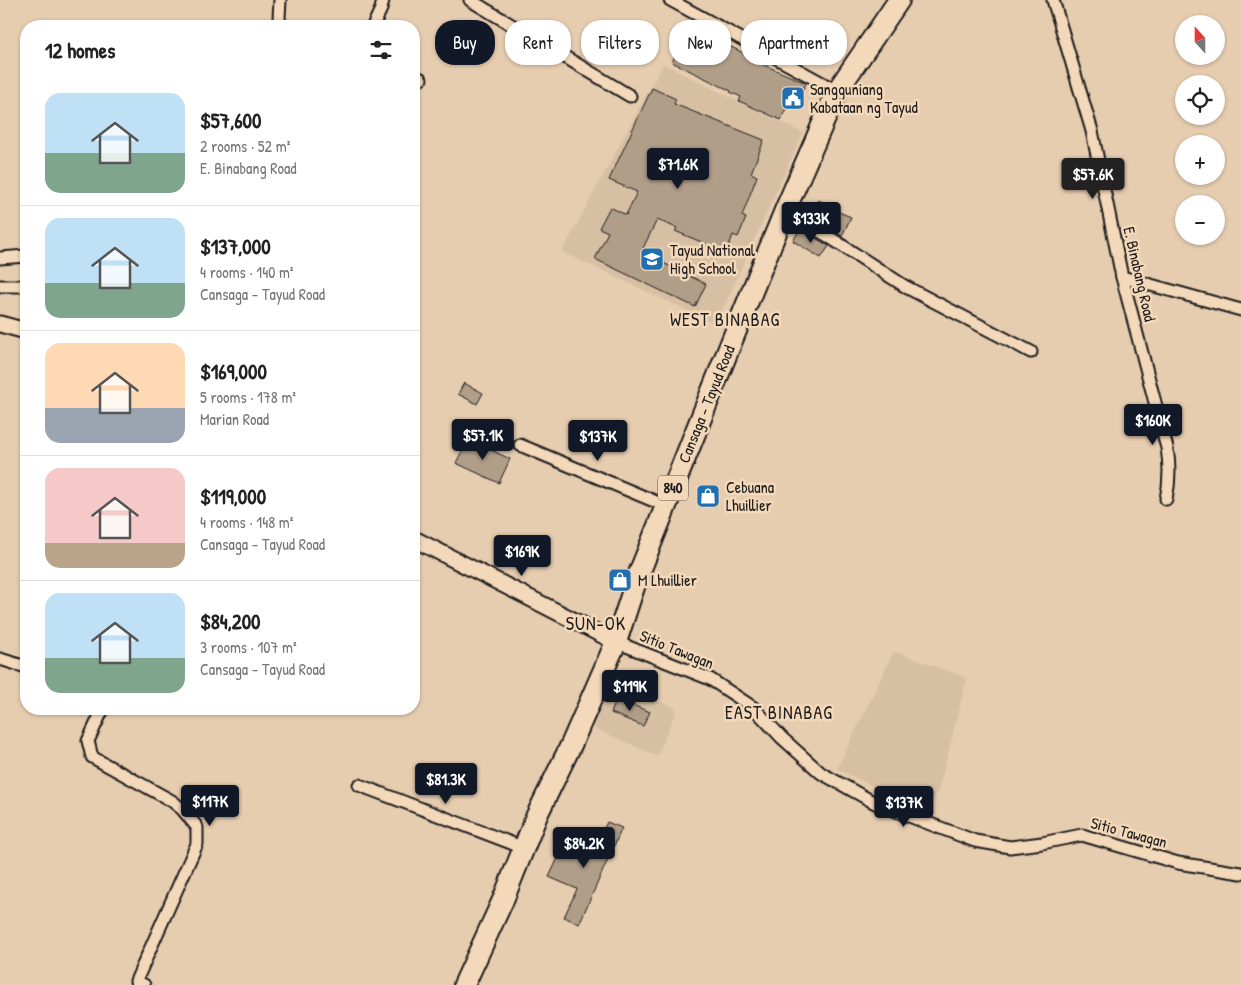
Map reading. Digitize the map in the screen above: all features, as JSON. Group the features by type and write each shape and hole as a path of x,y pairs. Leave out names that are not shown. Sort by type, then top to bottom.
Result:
{"highway":[{"name":"Cansaga - Tayud Road","path":"464,985 537,815 571,745 616,642 636,581 666,506 784,212 837,91 899,0"}],"street":[{"path":"280,0 280,20"},
{"path":"376,20 383,0"},
{"path":"470,0 630,96"},
{"path":"670,0 837,91"},
{"name":"E. Binabang Road","path":"1053,0 1092,131 1122,277 1167,448 1170,474 1166,499"},
{"path":"784,212 826,235 906,287 1031,352"},
{"path":"0,258 20,256"},
{"path":"1122,277 1241,310"},
{"path":"0,286 20,286"},
{"path":"0,324 20,329"},
{"path":"520,445 666,506"},
{"path":"420,542 616,642"},
{"name":"Sitio Tawagan","path":"616,642 710,679 754,708 782,738 822,773 875,803 975,841 1010,847 1082,835 1178,863 1241,873"},
{"path":"0,659 20,665"},
{"path":"99,715 88,741 92,757 172,801 182,809 196,827 197,844 136,981 144,985"},
{"path":"359,786 524,848"}],"shaded area":[{"path":"663,64 803,133 716,324 562,252"},
{"path":"894,651 967,678 939,788 930,808 906,802 837,769"},
{"path":"611,680 677,709 657,756 591,727"}],"building":[{"path":"731,47 741,52 741,65 764,65 806,83 795,107 788,104 781,120 739,101 741,97 678,65 731,65"},
{"path":"652,88 676,99 674,104 764,140 751,173 757,176 742,216 746,218 738,237 733,235 726,254 705,246 706,244 675,231 677,228 657,220 641,252 706,284 695,307 595,259 608,232 599,228 610,207 626,215 637,192 609,180"},
{"path":"818,200 835,207 834,210 851,217 842,236 808,217"},
{"path":"800,229 829,246 821,258 793,241"},
{"path":"464,383 483,393 477,404 458,394"},
{"path":"468,439 510,459 499,483 456,463"},
{"path":"617,699 650,712 643,726 611,713"},
{"path":"607,822 622,828 579,924 564,917 577,889 549,877 567,839 593,852"}],"place":[{"name":"Sangguniang Kabataan ng Tayud","path":"793,98"},
{"name":"Tayud National High School","path":"652,259"},
{"name":"Cebuana Lhuillier","path":"708,496"},
{"name":"M Lhuillier","path":"620,580"}],"district":[{"name":"WEST BINABAG","path":"725,320"},
{"name":"SUN-OK","path":"596,624"},
{"name":"EAST BINABAG","path":"779,713"}]}
